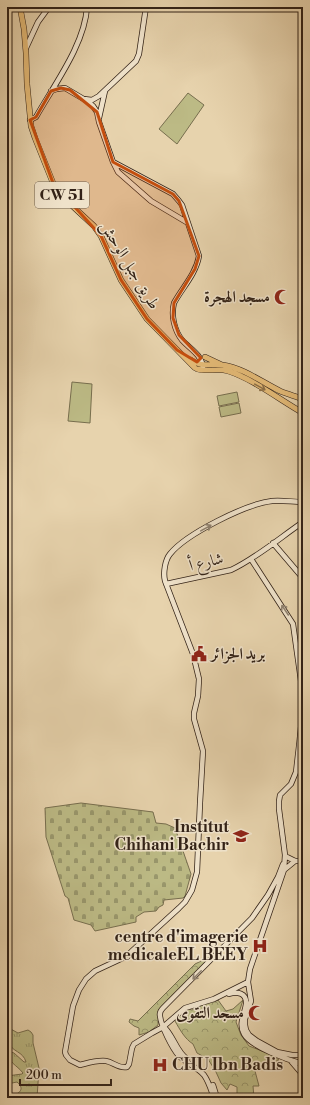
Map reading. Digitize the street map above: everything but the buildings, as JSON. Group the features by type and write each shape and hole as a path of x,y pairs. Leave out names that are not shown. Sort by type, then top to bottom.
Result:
{"main road":[{"name":"طريق جبل الوحش","path":"20,7 26,48 30,120 35,138 53,183 67,201 94,226 101,236 121,280 147,319 196,368 206,367 228,372 240,377 268,391 303,413"},
{"path":"26,48 38,22 49,7"},
{"path":"30,120 36,117 75,50 86,20 87,7"},
{"path":"84,100 92,100 96,98 138,58 146,7"},
{"path":"51,91 57,88 65,88 93,106 98,112 112,162 118,172 151,201 188,223"},
{"path":"99,120 105,91"},
{"path":"112,162 173,194 182,205 199,256 195,269 174,303 172,313 175,326 182,340 203,358 216,361 242,372 281,392 303,399"},
{"path":"177,350 195,363 206,367 223,365"},
{"path":"195,363 203,358"},
{"path":"203,358 206,367"},
{"path":"303,502 273,501 249,507 196,533 176,547 168,556 164,575 166,584 193,654 199,679 194,719 203,751 196,880 185,902 142,943 125,957 95,971 82,984 73,1006 66,1045 66,1055 70,1060 80,1065 88,1062 106,1061 121,1068 125,1068 129,1064 134,1044 164,1027 185,1008 233,992 245,997 246,1003 241,1026 242,1032 246,1038 264,1049 303,1064"},
{"name":"شارع أ","path":"166,584 232,570 251,559 303,522"},
{"path":"273,543 303,578"},
{"path":"251,559 293,624 302,688 303,707 296,772 290,784 280,795 279,801 285,856 284,870 250,969 248,982 250,1001 245,1019 245,1025 249,1035 277,1052 303,1055"},
{"path":"285,856 295,861"},
{"path":"214,1098 206,1077 199,1070 179,1056 166,1034 160,1017 160,1012 252,918 278,877 285,856"},
{"path":"284,870 295,861 303,860"},
{"path":"262,904 269,902 270,909"},
{"path":"214,999 248,982"},
{"path":"164,1027 181,1053 202,1070 211,1080 217,1098"},
{"path":"290,1060 292,1054"},
{"path":"290,1060 303,1075"}],"highlighted area":[{"path":"61,88 70,90 97,112 113,162 173,194 179,201 199,256 195,269 174,303 173,318 179,335 201,358 197,362 177,350 147,319 121,280 101,236 53,183 30,120 36,117 51,91"}],"green space":[{"path":"188,93 204,105 177,144 159,129"},
{"path":"72,382 92,384 90,423 68,421"},
{"path":"237,392 239,402 219,406 217,396"},
{"path":"239,403 241,413 221,417 219,407"},
{"path":"81,803 153,812 156,823 166,824 175,828 191,874 185,896 183,898 164,900 163,905 156,911 144,912 136,917 136,922 95,931 91,925 74,920 68,898 65,896 46,837 45,808"},
{"path":"212,956 159,1011 158,1025 149,1032 139,1035 139,1028 129,1022 130,1019 138,1021 195,964"},
{"path":"218,1000 226,1011 233,1009 243,1000 236,1022 241,1035 249,1046 270,1054 279,1060 265,1066 259,1065 255,1071 259,1086 253,1086 254,1098 238,1098 237,1087 230,1084 227,1090 221,1083 208,1059 197,1053 193,1044 185,1037 175,1021 188,1009 192,1010 209,1002"},
{"path":"7,1027 18,1033 28,1030 33,1035 33,1043 39,1068 37,1098 12,1098 12,1096 17,1094 21,1087 17,1082 7,1084 7,1076 23,1073 10,1061 7,1051 14,1053 26,1062 25,1058 10,1046 7,1037"}],"place":[{"name":"مسجد الهجرة","path":"282,297"},
{"name":"بريد الجزائر","path":"199,654"},
{"name":"Institut Chihani Bachir","path":"241,836"},
{"name":"centre d'imagerie medicaleEL BEEY","path":"260,946"},
{"name":"مسجد التقوى","path":"256,1013"},
{"name":"CHU Ibn Badis","path":"160,1065"}]}
